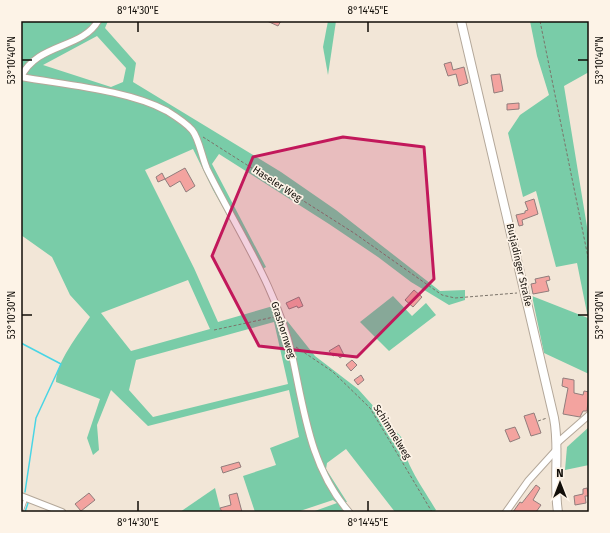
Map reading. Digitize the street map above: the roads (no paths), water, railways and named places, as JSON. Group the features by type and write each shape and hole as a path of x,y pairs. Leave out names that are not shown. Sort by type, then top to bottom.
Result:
{"street":[{"path":"21,77 26,68 34,59 81,37 94,28 98,21"},
{"name":"Butjadinger Straße","path":"462,21 554,418 557,446 556,495 558,512"},
{"name":"Grashornweg","path":"21,77 141,100 168,112 192,130 206,167 263,275 281,316 289,342 313,450 334,492 349,512"},
{"path":"506,512 528,481 557,446 589,415"},
{"path":"23,497 62,512"}],"lane":[{"path":"21,512 23,497"}],"waterway":[{"path":"21,343 61,364 36,418 25,492"},
{"path":"25,512 28,503"}]}
